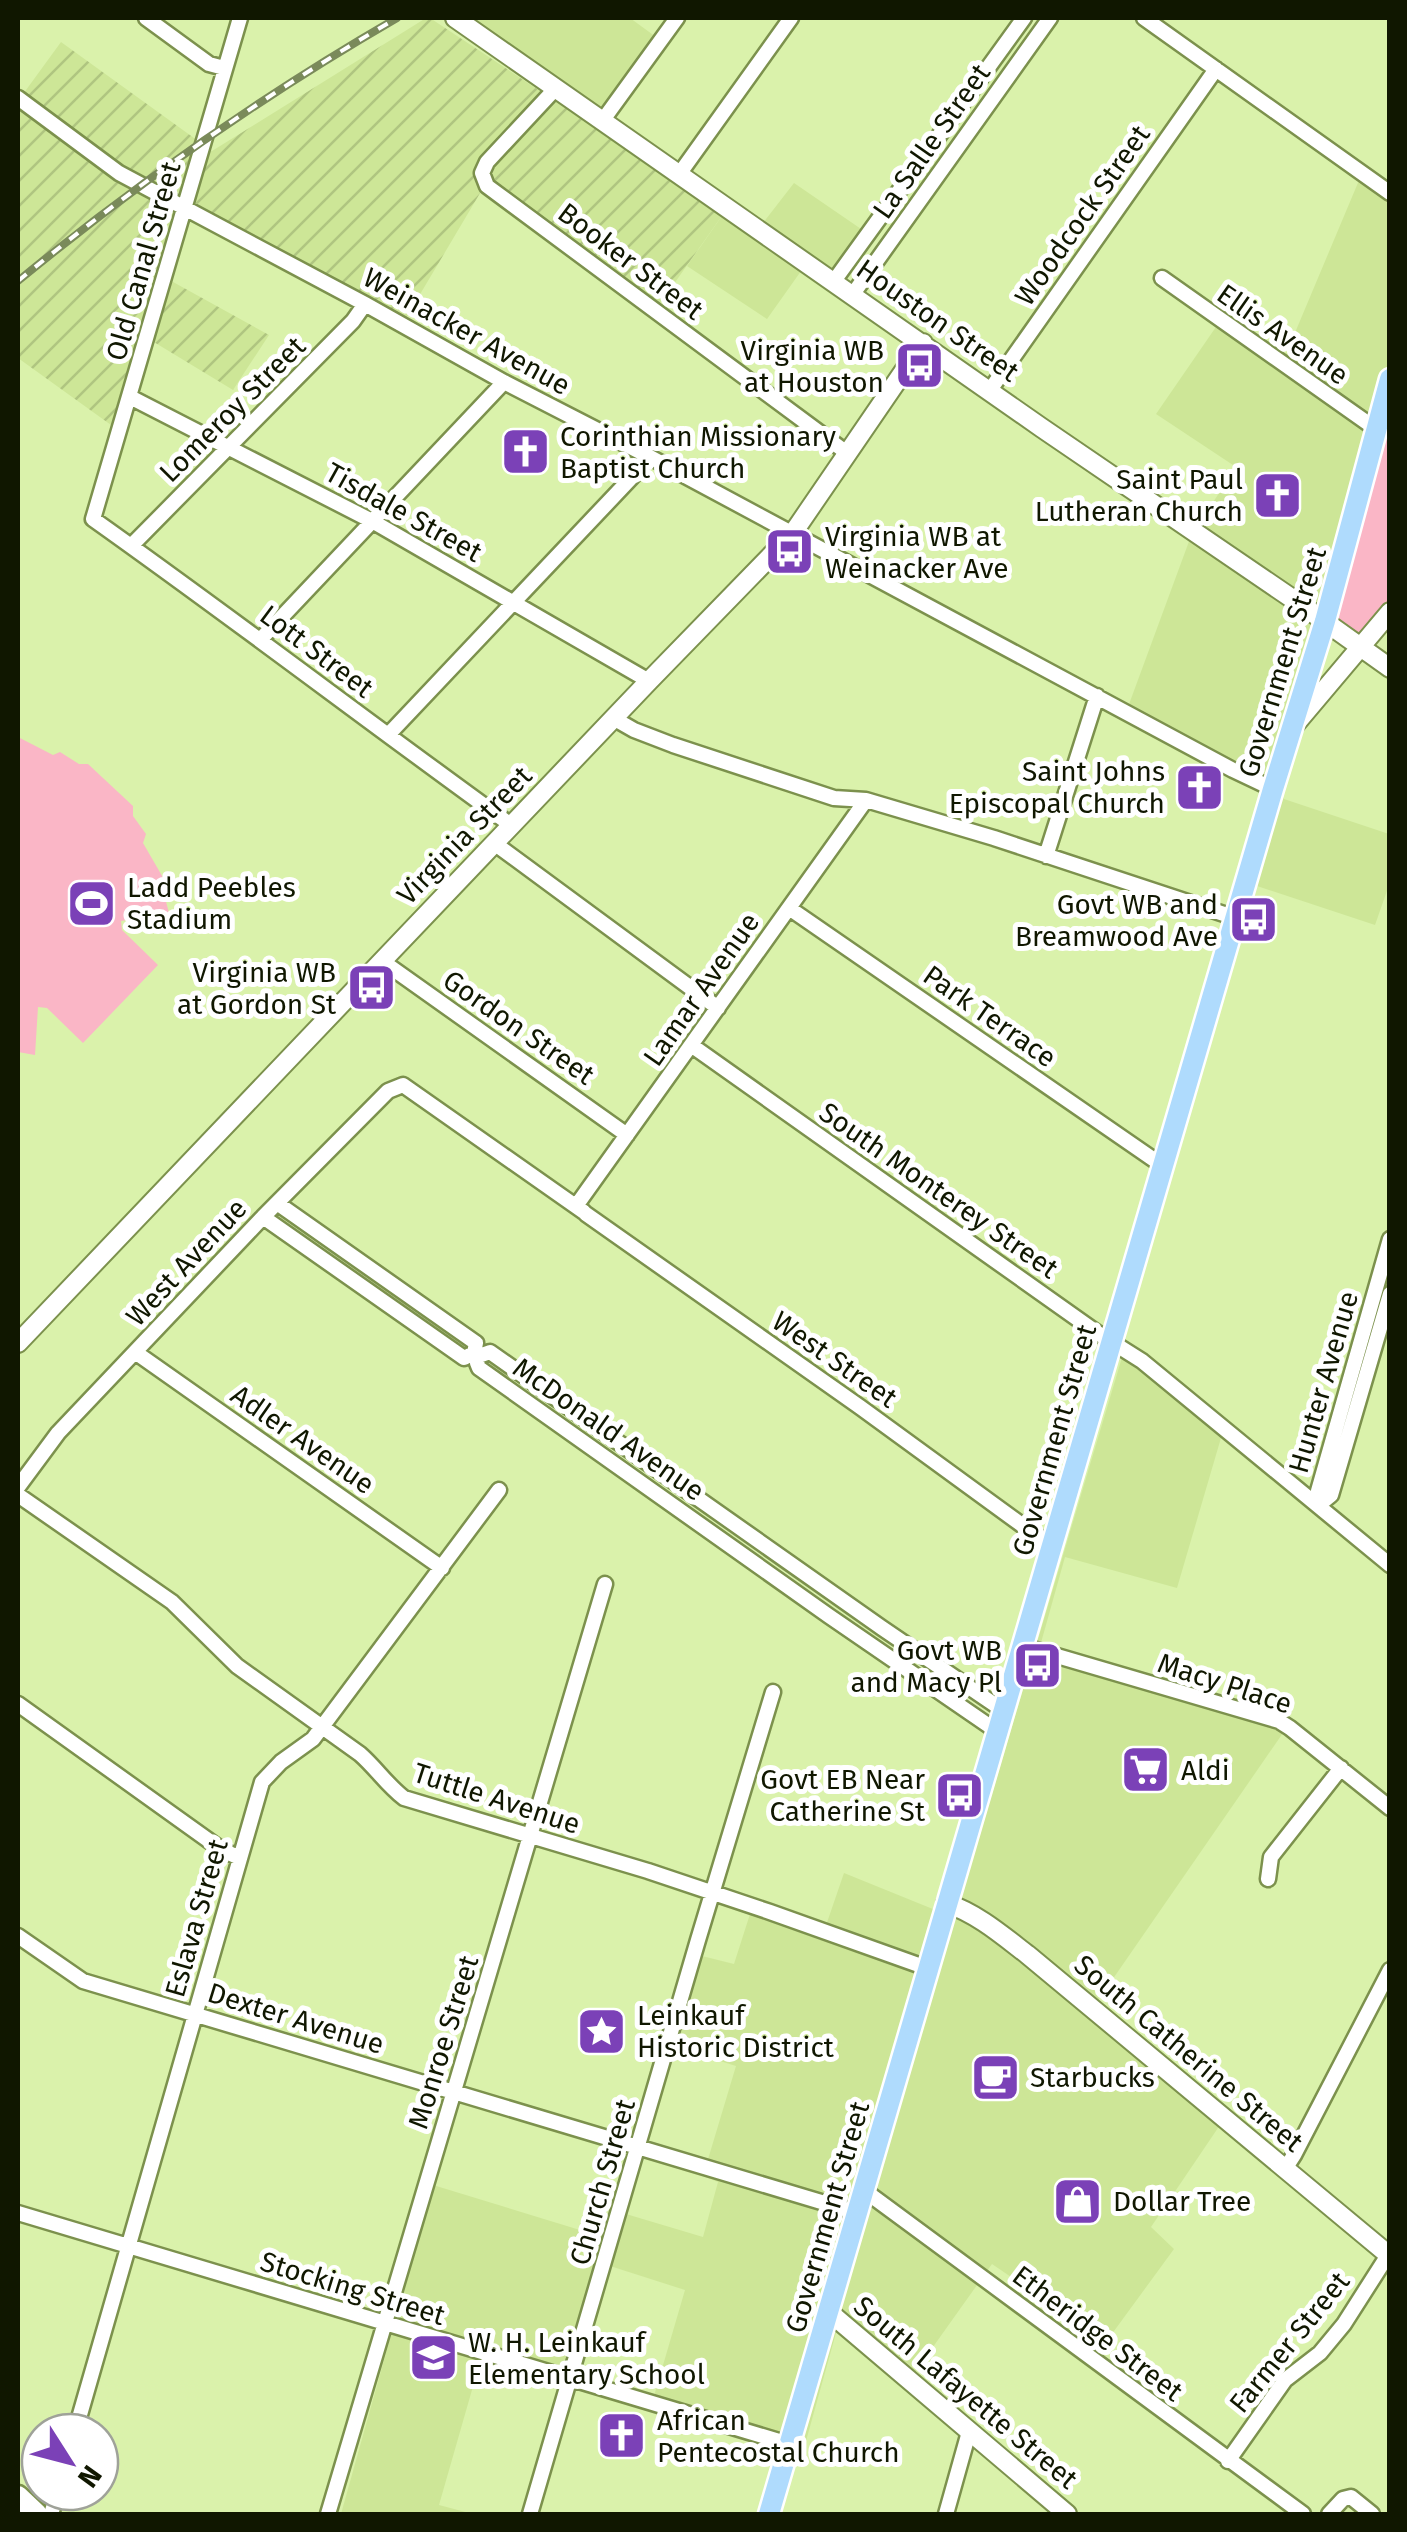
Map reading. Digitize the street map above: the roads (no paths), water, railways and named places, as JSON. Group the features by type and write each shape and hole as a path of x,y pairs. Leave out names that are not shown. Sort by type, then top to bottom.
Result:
{"main road":[{"name":"Government Street","path":"768,2514 1325,621 1390,379"},
{"path":"18,2496 37,2514"}],"street":[{"path":"146,18 209,64 224,68"},
{"name":"Old Canal Street","path":"92,518 240,18"},
{"name":"Houston Street","path":"455,18 1390,668"},
{"path":"603,120 677,18"},
{"path":"680,172 791,18"},
{"name":"La Salle Street","path":"834,281 1024,18"},
{"name":"La Salle Street","path":"853,294 1050,18"},
{"path":"1144,18 1390,194"},
{"name":"Woodcock Street","path":"990,390 1216,69"},
{"name":"Booker Street","path":"556,88 487,162 482,173 487,186 848,453"},
{"name":"Weinacker Avenue","path":"18,98 119,173 504,382 1273,789"},
{"path":"956,112 974,124"},
{"name":"Ellis Avenue","path":"1162,278 1376,430"},
{"name":"Lomeroy Street","path":"131,546 353,322 366,304"},
{"name":"Virginia Street","path":"18,1343 793,533 923,343"},
{"path":"260,640 504,382"},
{"name":"Tisdale Street","path":"130,397 372,521 649,681"},
{"path":"388,735 648,456"},
{"name":"Lott Street","path":"92,518 511,826"},
{"path":"1293,728 1390,612"},
{"path":"1046,856 1097,696"},
{"path":"613,718 673,745 834,798 866,800 1236,918"},
{"name":"Lamar Avenue","path":"582,1210 627,1135 866,800"},
{"path":"494,843 718,1008"},
{"name":"Park Terrace","path":"789,908 1162,1166"},
{"name":"Gordon Street","path":"382,960 627,1135"},
{"name":"South Monterey Street","path":"691,1045 1096,1332 1142,1360 1321,1503 1390,1564"},
{"name":"West Avenue","path":"18,1487 58,1433 277,1202 388,1090 403,1085"},
{"name":"West Street","path":"403,1085 1052,1547"},
{"name":"McDonald Avenue","path":"263,1217 464,1358 474,1354 476,1343 277,1202"},
{"name":"Hunter Avenue","path":"1380,1321 1390,1239"},
{"name":"Hunter Avenue","path":"1321,1503 1331,1495 1390,1294"},
{"name":"Adler Avenue","path":"136,1352 442,1568"},
{"name":"McDonald Avenue","path":"998,1732 479,1368 478,1356 490,1352 1004,1711"},
{"name":"Eslava Street","path":"81,2412 262,1782 323,1726 500,1490"},
{"name":"Tuttle Avenue","path":"18,1495 172,1602 237,1666 360,1754 404,1798 713,1893 926,1968"},
{"name":"Monroe Street","path":"328,2514 605,1584"},
{"name":"Macy Place","path":"1023,1646 1279,1721 1390,1808"},
{"name":"Church Street","path":"530,2514 774,1692"},
{"path":"18,1704 222,1850 240,1858"},
{"path":"1268,1878 1271,1857 1341,1768"},
{"name":"South Catherine Street","path":"946,1904 979,1917 1028,1955 1389,2256"},
{"name":"Dexter Avenue","path":"18,1936 84,1981 858,2213"},
{"path":"1285,2169 1390,1970"},
{"name":"Etheridge Street","path":"865,2190 1303,2514"},
{"name":"Stocking Street","path":"18,2213 790,2444"},
{"name":"Farmer Street","path":"1228,2460 1285,2380 1320,2353 1344,2324 1389,2256"},
{"name":"South Lafayette Street","path":"829,2312 1067,2514"},
{"path":"946,2514 969,2432"},
{"path":"1329,2514 1343,2499 1351,2498 1372,2514"}],"railway":[{"path":"18,281 202,142 397,18"}],"place":[{"name":"Virginia WB at Houston","path":"919,366"},
{"name":"Corinthian Missionary Baptist Church","path":"525,452"},
{"name":"Saint Paul Lutheran Church","path":"1278,495"},
{"name":"Virginia WB at Weinacker Ave","path":"790,552"},
{"name":"Saint Johns Episcopal Church","path":"1200,787"},
{"name":"Ladd Peebles Stadium","path":"92,903"},
{"name":"Govt WB and Breamwood Ave","path":"1253,920"},
{"name":"Virginia WB at Gordon St","path":"371,988"},
{"name":"Govt WB and Macy Pl","path":"1037,1666"},
{"name":"Aldi","path":"1146,1770"},
{"name":"Govt EB Near Catherine St","path":"960,1795"},
{"name":"Leinkauf Historic District","path":"602,2031"},
{"name":"Starbucks","path":"995,2077"},
{"name":"Dollar Tree","path":"1078,2201"},
{"name":"W. H. Leinkauf Elementary School","path":"433,2358"},
{"name":"African Pentecostal Church","path":"622,2436"}]}
